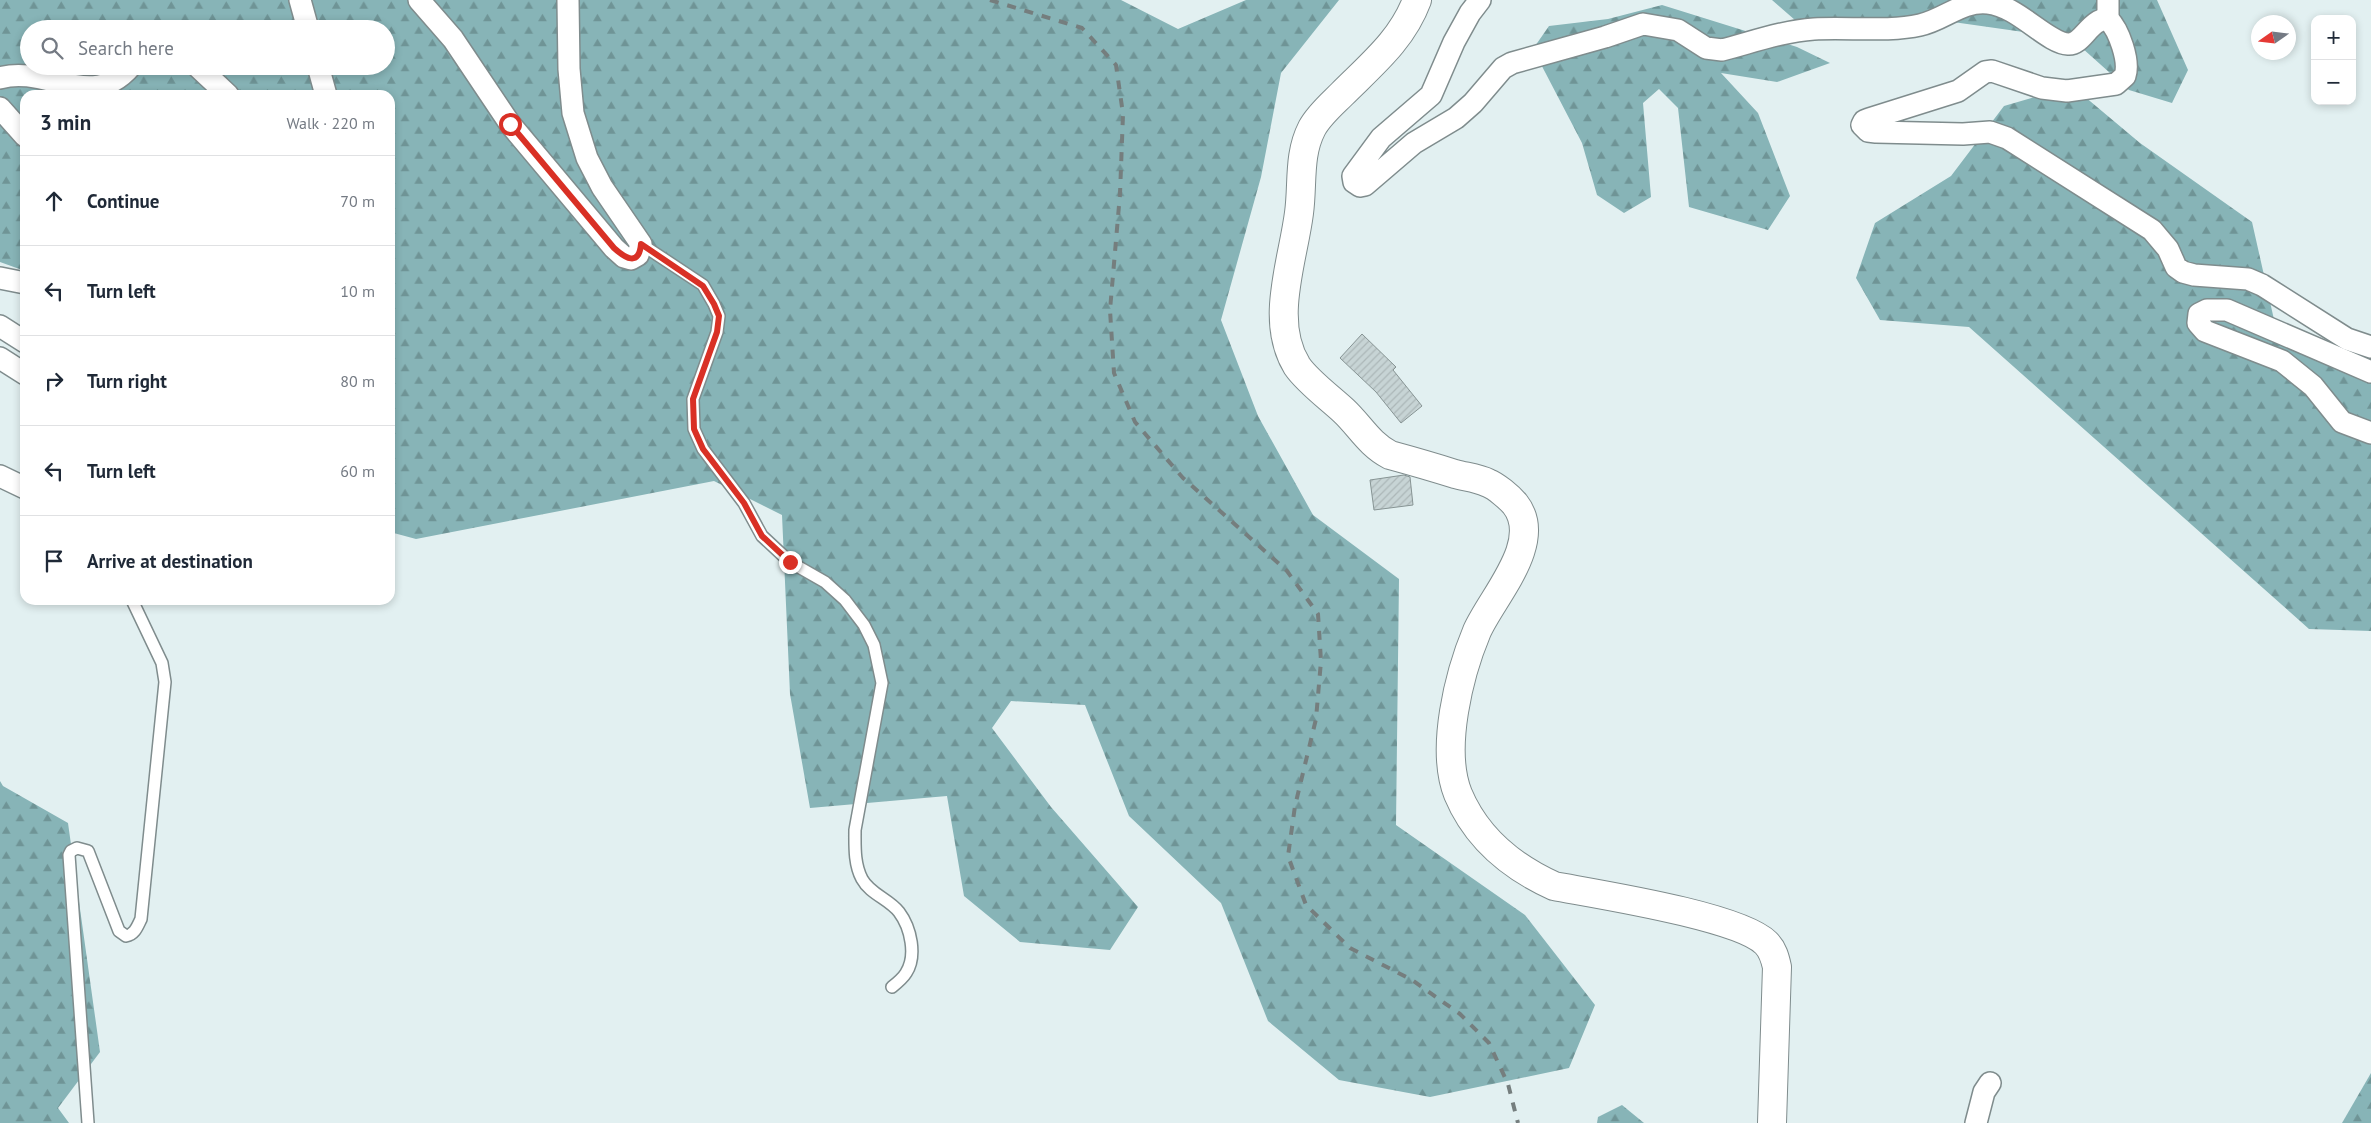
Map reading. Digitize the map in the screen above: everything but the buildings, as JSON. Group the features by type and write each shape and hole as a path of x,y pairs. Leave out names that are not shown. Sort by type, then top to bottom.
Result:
{"main road":[{"path":"1417,0 1409,20 1382,55 1332,104 1313,126 1304,146 1301,203 1285,305 1284,328 1289,349 1298,367 1349,416 1380,450 1390,455 1489,483 1515,504 1522,518 1524,536 1520,550 1504,587 1478,629 1462,674 1452,729 1451,760 1458,793 1479,831 1514,865 1532,876 1554,886 1708,918 1740,928 1765,942 1774,954 1776,967 1772,1123"}],"street":[{"path":"300,0 306,20"},
{"path":"419,0 453,39 510,124 614,248 624,257 631,259 638,255 641,244 602,187 587,158 573,114 569,69 568,0"},
{"path":"1480,0 1470,13 1454,42 1431,95 1380,138 1353,176 1354,182 1357,185 1365,185 1414,143 1456,118 1473,103 1503,68 1512,63 1605,37 1643,24 1678,30 1706,48 1722,50 1796,31 1922,25 1963,6 1988,3 2015,12 2066,44 2073,43 2080,38 2093,24 2101,19 2108,9"},
{"path":"2108,9 2126,63 2125,76 2116,84 2067,91 2042,88 1992,71 1984,72 1958,91 1864,121 1862,125 1868,131 1876,132 1964,134 1990,132 2007,138 2152,230 2168,249 2176,268 2194,275 2248,279 2262,284 2347,340 2371,347"},
{"path":"0,78 31,76 84,88 111,84 124,75"},
{"path":"207,75 223,90"},
{"path":"320,75 325,90"},
{"path":"0,108 20,130"},
{"path":"0,278 20,281"},
{"path":"2371,372 2227,310 2207,310 2199,314 2198,322 2205,331 2282,362 2313,386 2342,422 2371,434"},
{"path":"0,326 20,339"},
{"path":"0,358 20,371"},
{"path":"0,476 20,486"},
{"path":"1976,1123 1984,1092 1990,1083"}],"lane":[{"path":"641,244 703,286 719,316 717,332 693,399 694,429 703,449 744,503 762,536 790,562 825,582 844,600 864,626 874,645 882,684 855,830 855,851 863,880 873,892 899,912 908,928 912,956 906,975 892,987"},
{"path":"88,1123 69,855 70,851 77,848 88,851 119,931 126,936 131,935 136,930 141,919 165,682 162,663 134,605"}],"green space":[{"path":"0,0 1121,0 1178,29 1246,0 1339,0 1281,73 1261,177 1221,320 1258,416 1313,515 1399,579 1396,825 1525,915 1595,1005 1569,1068 1430,1097 1339,1080 1268,1021 1221,903 1129,816 1085,705 1011,701 992,728 1051,807 1138,907 1110,950 1020,942 964,896 947,796 810,808 790,694 782,515 714,481 416,539 395,533 395,90 20,90 20,269 0,262"},
{"path":"1772,0 2157,0 2188,70 2172,103 2129,90 2072,39 1953,22 1803,27"},
{"path":"1662,5 1797,47 1830,63 1777,82 1721,73 1758,113 1790,196 1768,230 1689,207 1678,108 1659,89 1643,103 1651,197 1624,213 1597,195 1582,143 1533,49 1549,26 1608,19"},
{"path":"2072,86 2140,143 2252,222 2275,324 2371,375 2371,631 2309,629 1969,327 1880,320 1856,278 1875,223 1951,176 2004,106"},
{"path":"0,781 3,786 68,823 100,1052 58,1108 69,1123 0,1123"},
{"path":"2371,1073 2371,1123 2342,1123"},
{"path":"1622,1105 1644,1123 1597,1123 1598,1117"}],"railway":[{"path":"990,0 1082,28 1116,65 1123,114 1120,194 1110,310 1114,373 1135,422 1183,478 1287,571 1318,614 1321,661 1316,719 1295,806 1288,856 1306,905 1350,948 1412,980 1460,1014 1489,1043 1508,1084 1518,1123"}],"route":[{"path":"510,124 560,181 614,248 624,257 631,259 636,257 641,244 688,274 703,286 719,316 717,332 710,355 693,399 694,429 703,449 744,503 762,536 777,552 790,562"}]}
